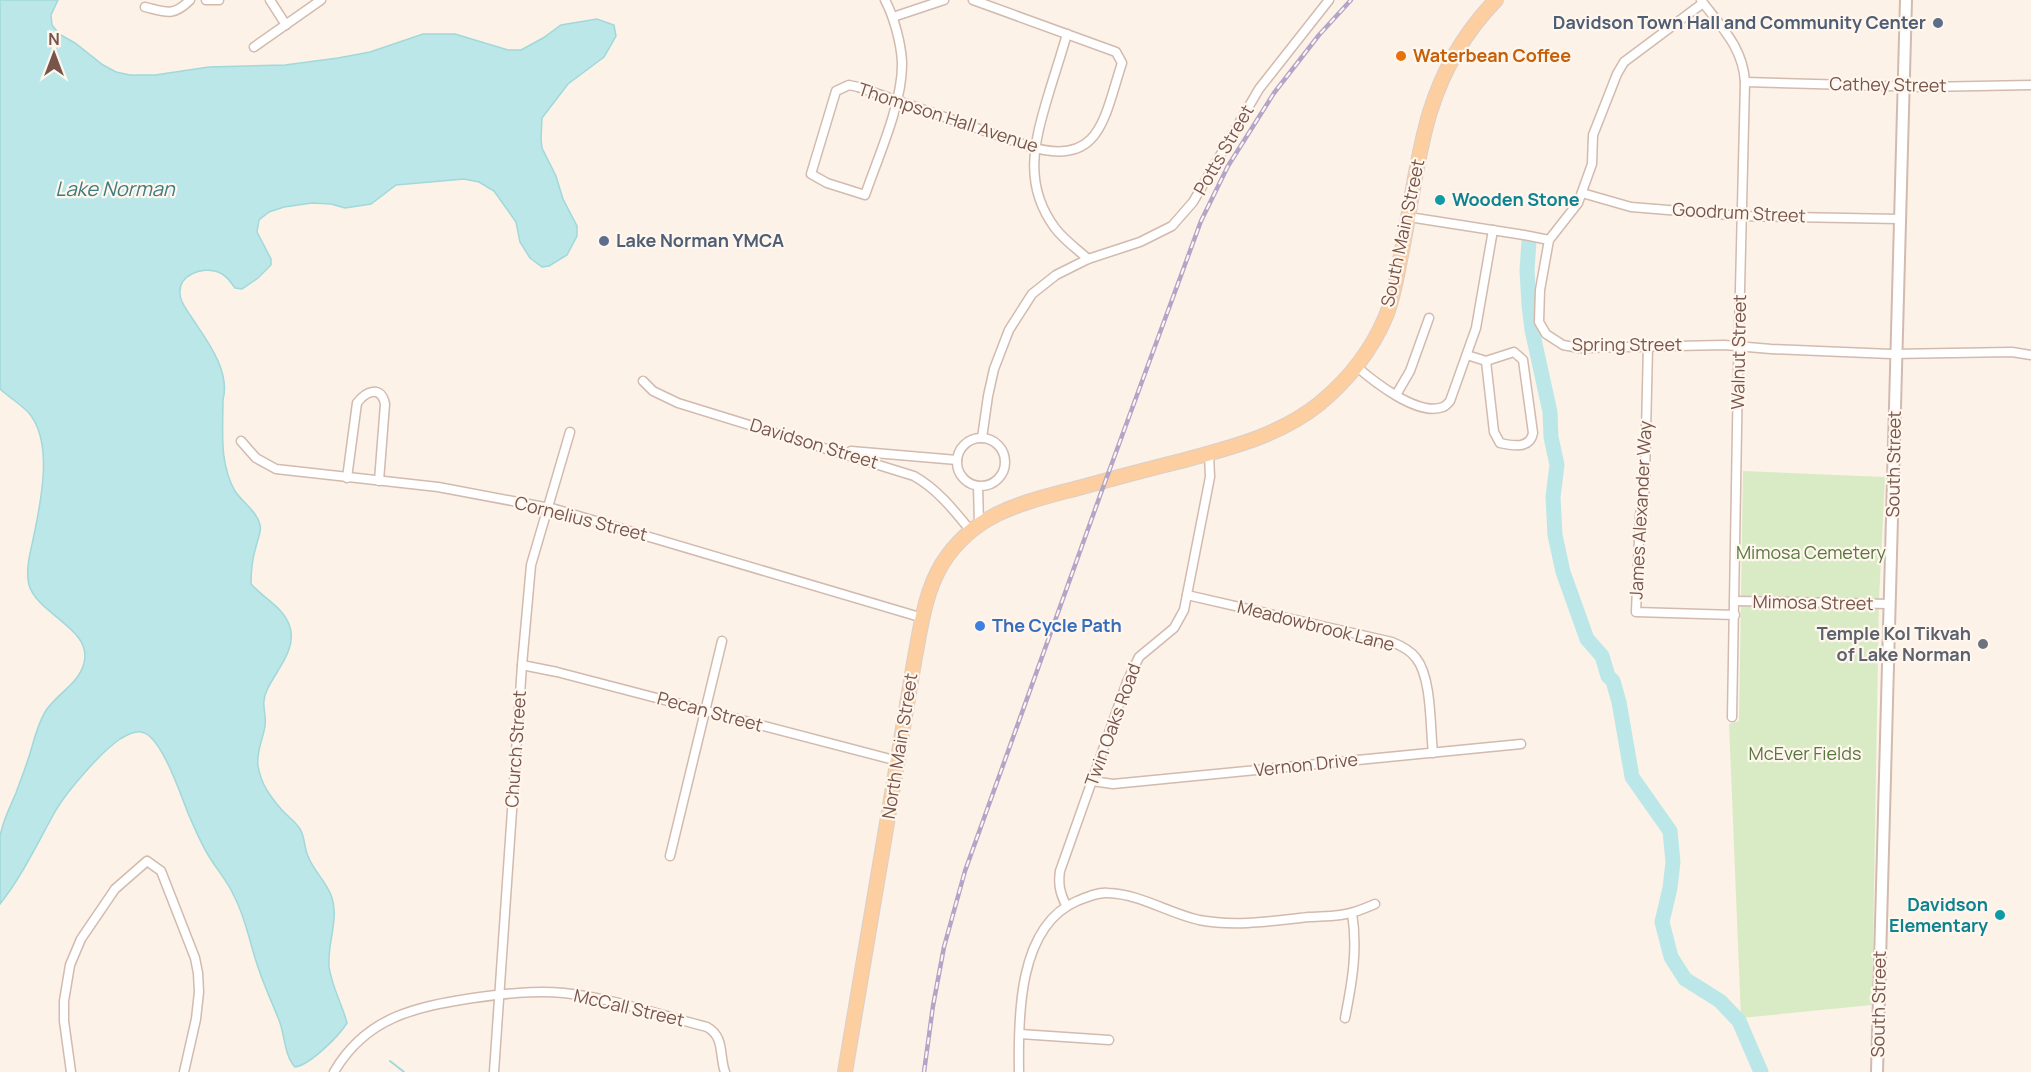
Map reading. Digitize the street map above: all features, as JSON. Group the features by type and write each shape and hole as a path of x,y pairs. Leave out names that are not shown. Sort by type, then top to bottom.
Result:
{"main road":[{"name":"South Main Street","path":"1060,493 1259,438 1292,422 1322,401 1344,381 1375,337 1386,315 1396,282 1424,138 1439,88 1463,40 1496,0"},
{"name":"North Main Street","path":"845,1072 923,618 936,575 951,550 975,527 1005,509 1060,493"}],"street":[{"path":"145,7 171,13 179,10 190,0"},
{"path":"206,0 219,0"},
{"path":"270,0 286,25"},
{"path":"254,47 321,0"},
{"path":"885,0 893,17 902,62 897,101"},
{"path":"893,17 944,0"},
{"name":"Thompson Hall Avenue","path":"897,101 865,195 827,183 811,174 836,91 849,85 897,101 1034,148 1072,151 1086,146 1100,129 1122,63 1116,52 973,0"},
{"name":"Potts Street","path":"982,438 987,396 994,369 1009,330 1032,294 1056,275 1088,259 1140,242 1172,225 1193,202 1269,76 1329,0"},
{"name":"South Street","path":"1878,1072 1906,0"},
{"name":"Walnut Street","path":"1702,1 1738,49 1743,63 1745,82 1732,717"},
{"name":"Spring Street","path":"1702,1 1624,62 1617,74 1593,135 1592,164 1578,203 1549,240 1539,306 1539,322 1545,334 1563,345 1579,348 1724,345 1896,354 2012,352 2031,355"},
{"path":"1067,34 1034,148 1035,180 1044,210 1054,228 1088,259"},
{"name":"Cathey Street","path":"1745,82 1903,86 2031,85"},
{"name":"Goodrum Street","path":"1582,193 1631,207 1742,216 1899,219"},
{"path":"1409,218 1549,240"},
{"path":"1356,366 1370,379 1419,406 1442,407 1450,401 1476,328 1493,230"},
{"path":"1396,395 1410,371 1429,318"},
{"name":"James Alexander Way","path":"1648,345 1645,475 1639,532 1636,612 1735,615"},
{"path":"1467,355 1486,361 1514,352 1523,360 1533,433 1528,443 1520,446 1500,443 1494,432 1486,361"},
{"name":"Davidson Street","path":"643,381 653,391 678,403 914,476 941,495 975,527"},
{"path":"347,478 357,404 362,396 369,392 377,392 385,404 379,481"},
{"name":"Church Street","path":"494,1072 531,565 570,432"},
{"path":"982,438 992,440 999,446 1006,464 997,481 978,486 965,480 960,474 957,460 965,444 982,438"},
{"name":"Cornelius Street","path":"240,441 256,458 276,469 438,488 548,508 611,524 923,618"},
{"path":"832,450 957,460"},
{"name":"Twin Oaks Road","path":"1066,905 1059,891 1060,871 1135,662 1149,647 1174,628 1184,610 1210,477 1209,453"},
{"path":"975,527 978,486"},
{"name":"Meadowbrook Lane","path":"1187,595 1392,642 1408,650 1416,658 1423,672 1433,753"},
{"name":"Mimosa Street","path":"1735,601 1890,604"},
{"path":"670,856 722,641"},
{"name":"Pecan Street","path":"522,665 557,672 898,761"},
{"name":"Vernon Drive","path":"1092,781 1113,784 1521,744"},
{"path":"71,1072 64,1020 64,1001 70,965 81,939 115,889 147,861 160,871 195,958 198,973 199,992 196,1019 184,1072"},
{"path":"1019,1072 1023,989 1031,954 1050,919 1066,905 1105,892 1134,897 1182,915 1218,922 1257,922 1352,913 1375,904"},
{"path":"1345,1018 1353,975 1355,929 1352,913"},
{"name":"McCall Street","path":"334,1072 363,1036 399,1014 441,1003 499,995 549,992 574,994 606,1001 707,1027 717,1034 720,1040 725,1072"},
{"path":"1020,1034 1109,1040"}],"green space":[{"name":"McEver Fields","path":"1743,471 1885,477 1879,600 1872,1005 1741,1018 1729,724 1739,721"}],"water":[{"name":"Lake Norman","path":"0,0 58,0 51,15 52,25 59,34 75,43 103,65 116,72 130,75 155,75 209,67 285,65 338,58 370,52 423,34 455,34 508,50 521,50 561,25 597,19 614,25 616,36 604,57 568,84 542,118 542,148 577,226 577,236 567,255 549,266 542,267 530,258 520,242 516,222 494,191 479,182 464,179 396,185 371,204 345,208 331,204 312,203 284,207 269,212 259,220 257,232 271,259 271,265 258,278 242,289 235,288 221,273 205,270 187,277 180,287 182,302 209,344 223,377 223,447 226,469 235,491 256,515 260,525 251,584 278,608 290,627 288,652 265,695 265,726 258,755 259,772 273,799 300,829 310,861 331,895 333,904 334,922 329,967 347,1023 324,1049 295,1067 289,1057 281,1026 258,968 238,904 201,841 163,754 148,735 139,732 120,739 85,772 56,810 23,870 0,904 0,836 3,824 43,717 77,677 84,663 85,651 73,631 34,596 29,585 29,560 42,489 41,439 36,424 28,412 0,389"}],"waterway":[{"path":"1529,241 1527,270 1529,305 1532,330 1550,412 1551,437 1557,465 1553,497 1555,535 1563,572 1587,639 1602,656 1608,676 1613,681 1619,702 1632,777 1670,831 1673,862 1662,922 1671,957 1685,979 1720,1001 1739,1021 1761,1072"},
{"path":"390,1061 404,1072"}],"railway":[{"path":"924,1072 944,947 965,871 1201,221 1228,166 1274,93 1319,35 1351,0"}],"place":[{"name":"Davidson Town Hall and Community Center","path":"1938,23"},
{"name":"Waterbean Coffee","path":"1401,56"},
{"name":"Wooden Stone","path":"1440,200"},
{"name":"Lake Norman YMCA","path":"604,241"},
{"name":"The Cycle Path","path":"980,626"},
{"name":"Temple Kol Tikvah of Lake Norman","path":"1983,644"},
{"name":"Davidson Elementary","path":"2000,915"}],"park label":[{"name":"Mimosa Cemetery","path":"1811,553"}]}
